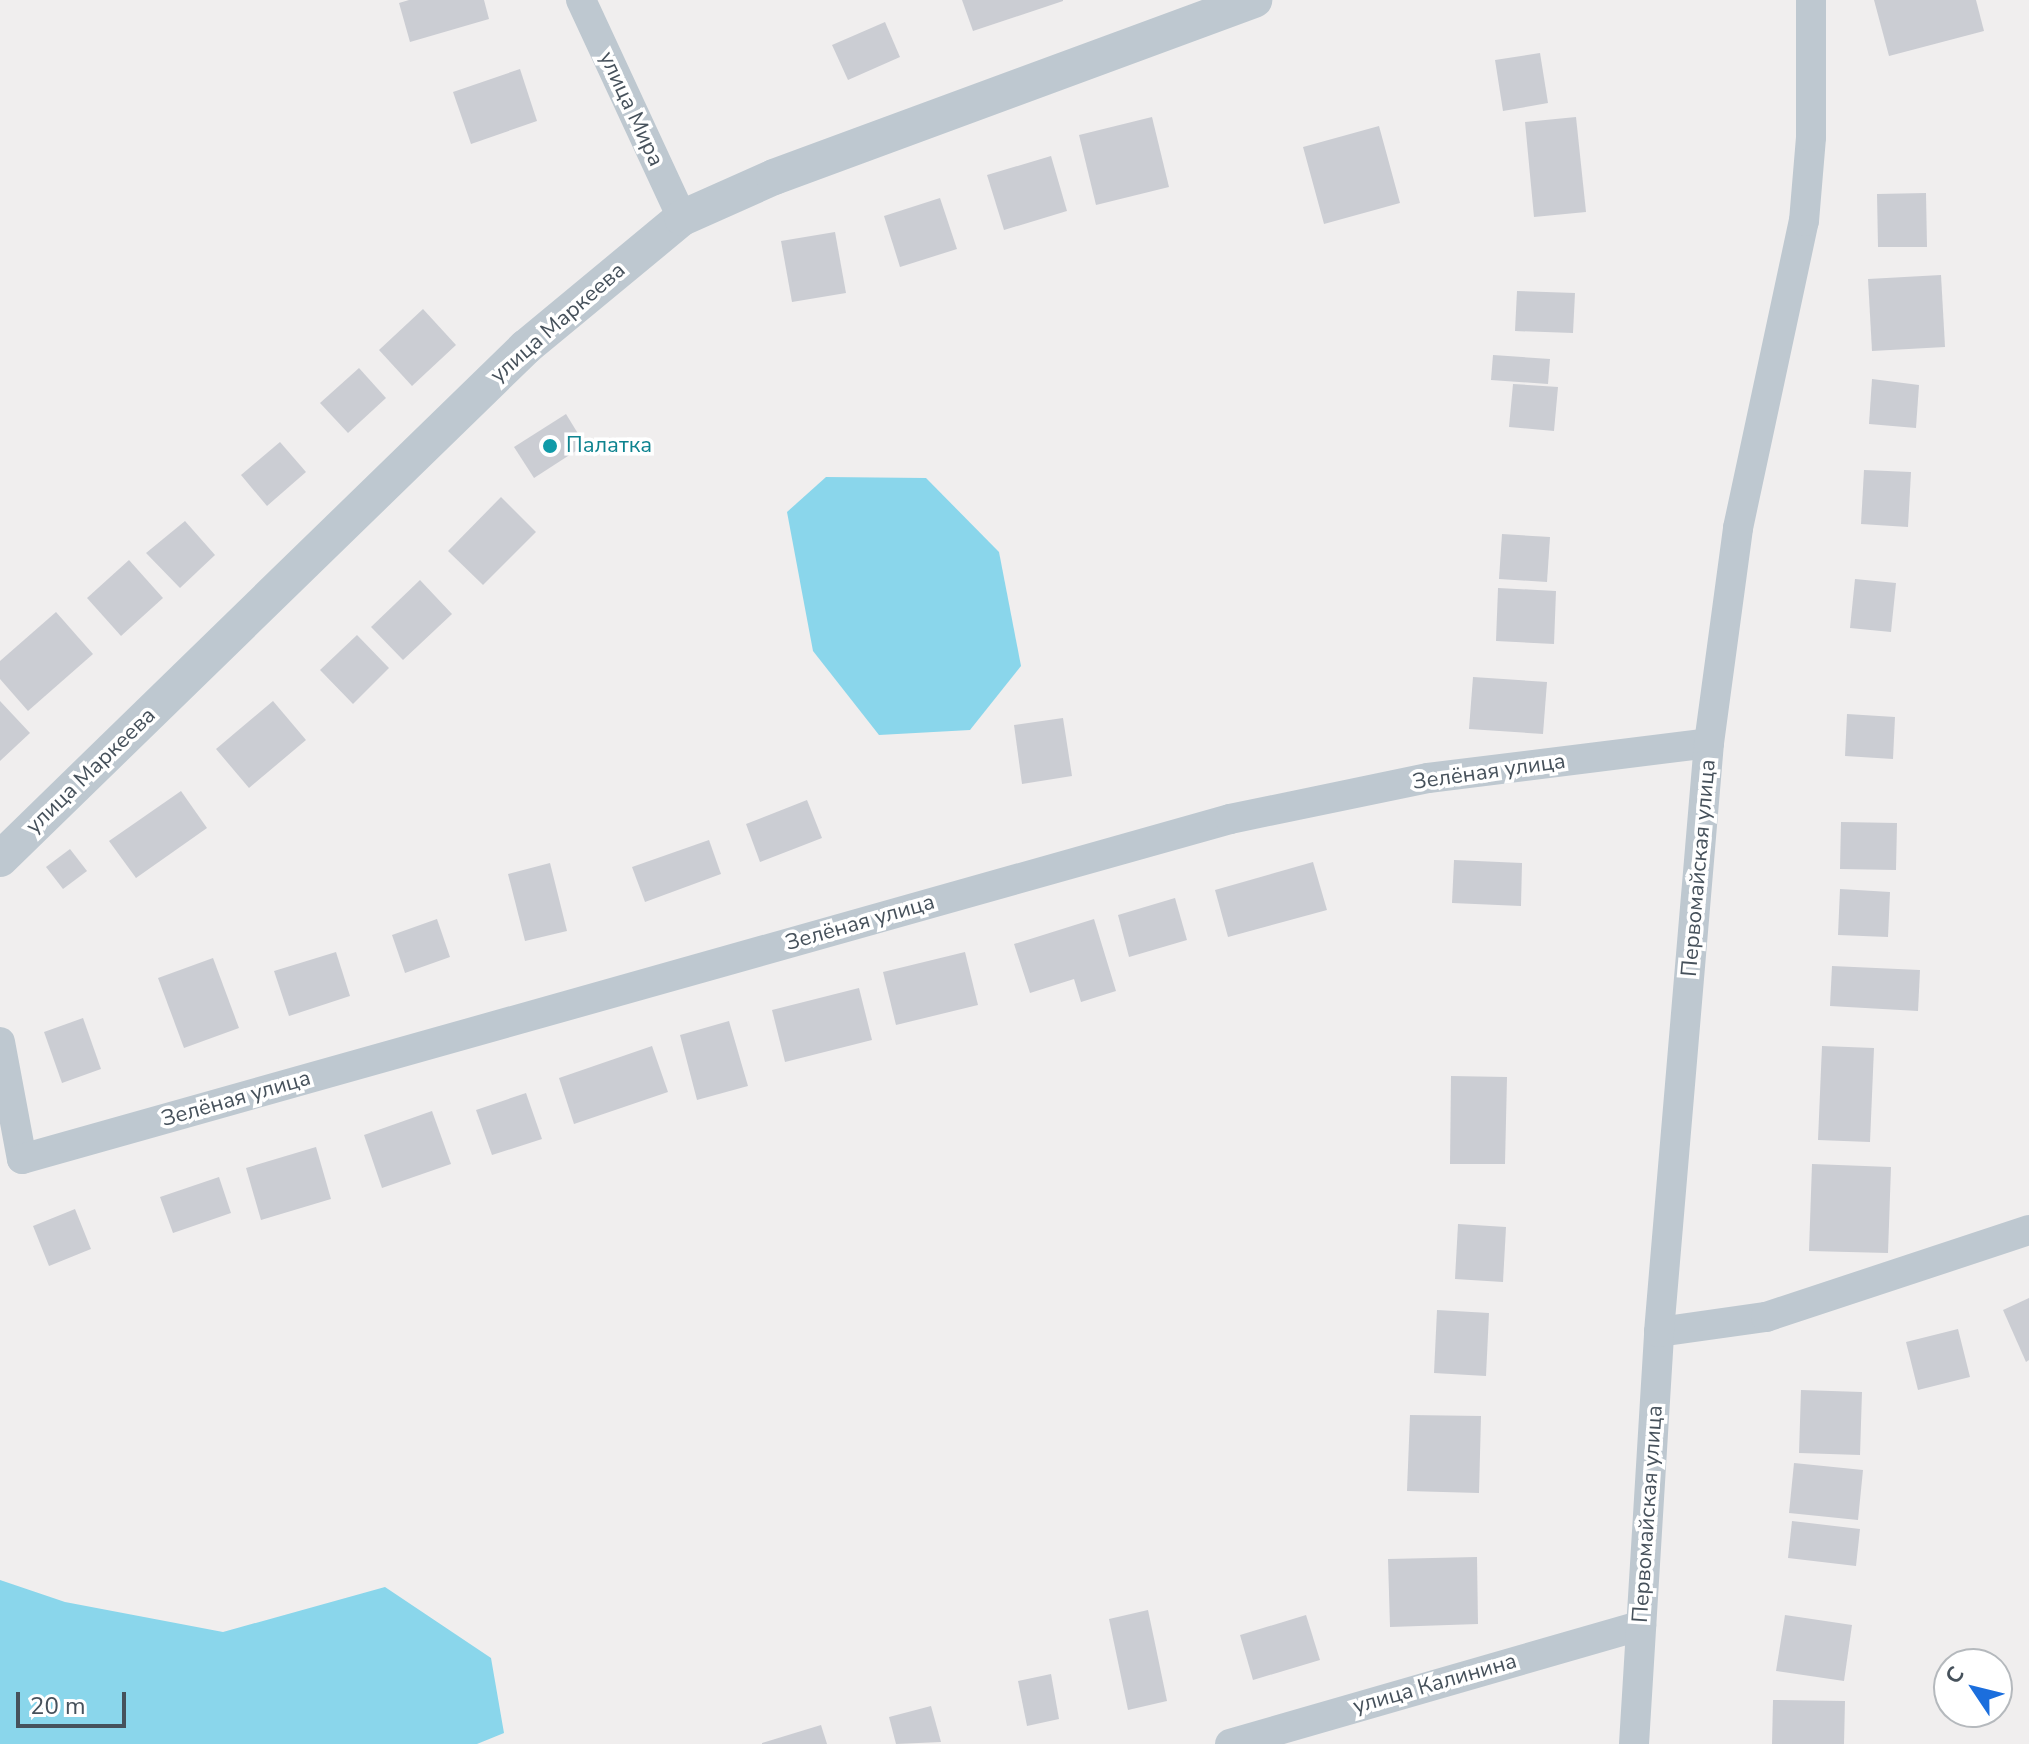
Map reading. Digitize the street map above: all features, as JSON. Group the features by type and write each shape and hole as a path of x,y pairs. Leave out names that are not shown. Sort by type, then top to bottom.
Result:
{"street":[{"name":"улица Мира","path":"581,0 682,218"},
{"name":"улица Маркеева","path":"0,859 526,347 682,218 774,177 1254,0"},
{"name":"Первомайская улица","path":"1634,1744 1659,1332 1709,743 1738,528 1804,221 1811,137 1811,0"},
{"name":"Зелёная улица","path":"0,1042 11,1163 1230,819 1428,778 1709,743"},
{"path":"1659,1332 1766,1317 2029,1230"},
{"name":"улица Калинина","path":"1230,1744 1641,1625"}],"water":[{"path":"826,477 926,478 999,552 1021,666 970,730 879,735 813,651 787,512"},
{"path":"0,1580 65,1602 223,1632 385,1587 491,1658 504,1733 477,1744 0,1744"}],"building":[{"path":"409,0 484,0 489,19 410,42 399,3"},
{"path":"962,0 1063,0 1063,1 973,31"},
{"path":"1874,0 1976,0 1984,31 1889,56"},
{"path":"885,22 900,57 848,80 832,45"},
{"path":"1540,53 1548,103 1503,111 1495,60"},
{"path":"520,69 537,121 471,144 453,92"},
{"path":"1152,117 1169,187 1096,205 1079,135"},
{"path":"1576,117 1586,212 1534,217 1525,122"},
{"path":"1379,126 1400,203 1324,224 1303,147"},
{"path":"1051,156 1067,211 1004,230 987,175"},
{"path":"1926,193 1927,247 1878,247 1877,194"},
{"path":"940,198 957,249 900,267 884,216"},
{"path":"835,232 846,293 792,302 781,241"},
{"path":"1941,275 1945,347 1872,351 1868,279"},
{"path":"1517,291 1575,293 1573,333 1515,331"},
{"path":"423,309 456,345 412,386 379,350"},
{"path":"1493,355 1550,359 1548,384 1491,380"},
{"path":"359,368 386,398 348,433 320,403"},
{"path":"1872,379 1919,385 1916,428 1869,424"},
{"path":"1513,384 1558,387 1554,431 1509,427"},
{"name":"Палатка","path":"566,414 585,445 534,478 514,447"},
{"path":"280,442 306,472 267,506 241,475"},
{"path":"1864,470 1911,472 1908,527 1861,524"},
{"path":"501,497 536,532 483,585 448,551"},
{"path":"185,521 215,555 180,588 146,553"},
{"path":"1502,534 1550,537 1547,582 1499,579"},
{"path":"129,560 163,598 121,636 87,598"},
{"path":"1855,579 1896,583 1891,632 1850,628"},
{"path":"420,580 452,614 403,660 371,627"},
{"path":"1498,588 1556,591 1554,644 1496,641"},
{"path":"56,612 93,654 28,711 0,679 0,661"},
{"path":"357,635 389,668 353,704 320,670"},
{"path":"1473,677 1547,682 1543,734 1469,729"},
{"path":"0,701 30,733 0,761"},
{"path":"273,701 306,740 249,788 216,749"},
{"path":"1847,714 1895,717 1893,759 1845,756"},
{"path":"1063,718 1072,776 1022,784 1014,725"},
{"path":"181,791 207,828 136,878 109,841"},
{"path":"807,800 822,838 760,862 746,824"},
{"path":"1841,822 1897,823 1896,870 1840,869"},
{"path":"709,840 721,874 645,902 632,867"},
{"path":"70,849 87,871 63,889 46,867"},
{"path":"1454,860 1522,863 1521,906 1452,903"},
{"path":"1313,862 1327,910 1228,937 1215,890"},
{"path":"550,863 567,931 525,941 508,874"},
{"path":"1840,889 1890,892 1888,937 1838,935"},
{"path":"1175,898 1187,940 1129,957 1118,915"},
{"path":"437,919 450,957 405,973 392,935"},
{"path":"1094,919 1116,991 1081,1002 1074,979 1030,993 1014,944"},
{"path":"336,952 350,996 289,1016 274,971"},
{"path":"965,952 978,1005 896,1025 883,972"},
{"path":"213,958 239,1028 184,1048 158,978"},
{"path":"1832,966 1920,970 1918,1011 1830,1006"},
{"path":"859,988 872,1040 785,1062 772,1010"},
{"path":"83,1018 101,1069 62,1083 44,1032"},
{"path":"729,1021 748,1086 697,1100 680,1035"},
{"path":"652,1046 668,1092 574,1124 559,1078"},
{"path":"1822,1046 1874,1048 1870,1142 1818,1140"},
{"path":"1451,1076 1507,1077 1505,1164 1450,1164"},
{"path":"526,1093 542,1139 492,1155 476,1110"},
{"path":"432,1111 451,1164 382,1188 364,1135"},
{"path":"316,1147 331,1199 261,1220 246,1168"},
{"path":"1812,1164 1891,1167 1888,1253 1809,1251"},
{"path":"219,1177 231,1213 173,1233 160,1197"},
{"path":"75,1209 91,1249 49,1266 33,1226"},
{"path":"1458,1224 1506,1227 1503,1282 1455,1279"},
{"path":"2029,1298 2029,1360 2026,1362 2003,1310"},
{"path":"1437,1310 1489,1313 1486,1376 1434,1373"},
{"path":"1958,1329 1970,1377 1918,1390 1906,1342"},
{"path":"1801,1390 1862,1392 1860,1455 1799,1453"},
{"path":"1410,1415 1481,1416 1479,1493 1407,1491"},
{"path":"1794,1463 1863,1470 1858,1520 1789,1513"},
{"path":"1792,1521 1860,1529 1856,1566 1788,1558"},
{"path":"1477,1557 1478,1624 1390,1627 1388,1559"},
{"path":"1148,1610 1167,1701 1128,1710 1109,1619"},
{"path":"1306,1615 1320,1660 1253,1680 1240,1635"},
{"path":"1785,1615 1852,1625 1844,1681 1776,1671"},
{"path":"1051,1674 1059,1719 1027,1726 1018,1681"},
{"path":"1773,1700 1845,1701 1844,1744 1772,1744"},
{"path":"931,1706 941,1742 896,1744 889,1717"},
{"path":"821,1725 827,1744 762,1744 762,1743"}],"place":[{"name":"Палатка","path":"550,446"}]}
